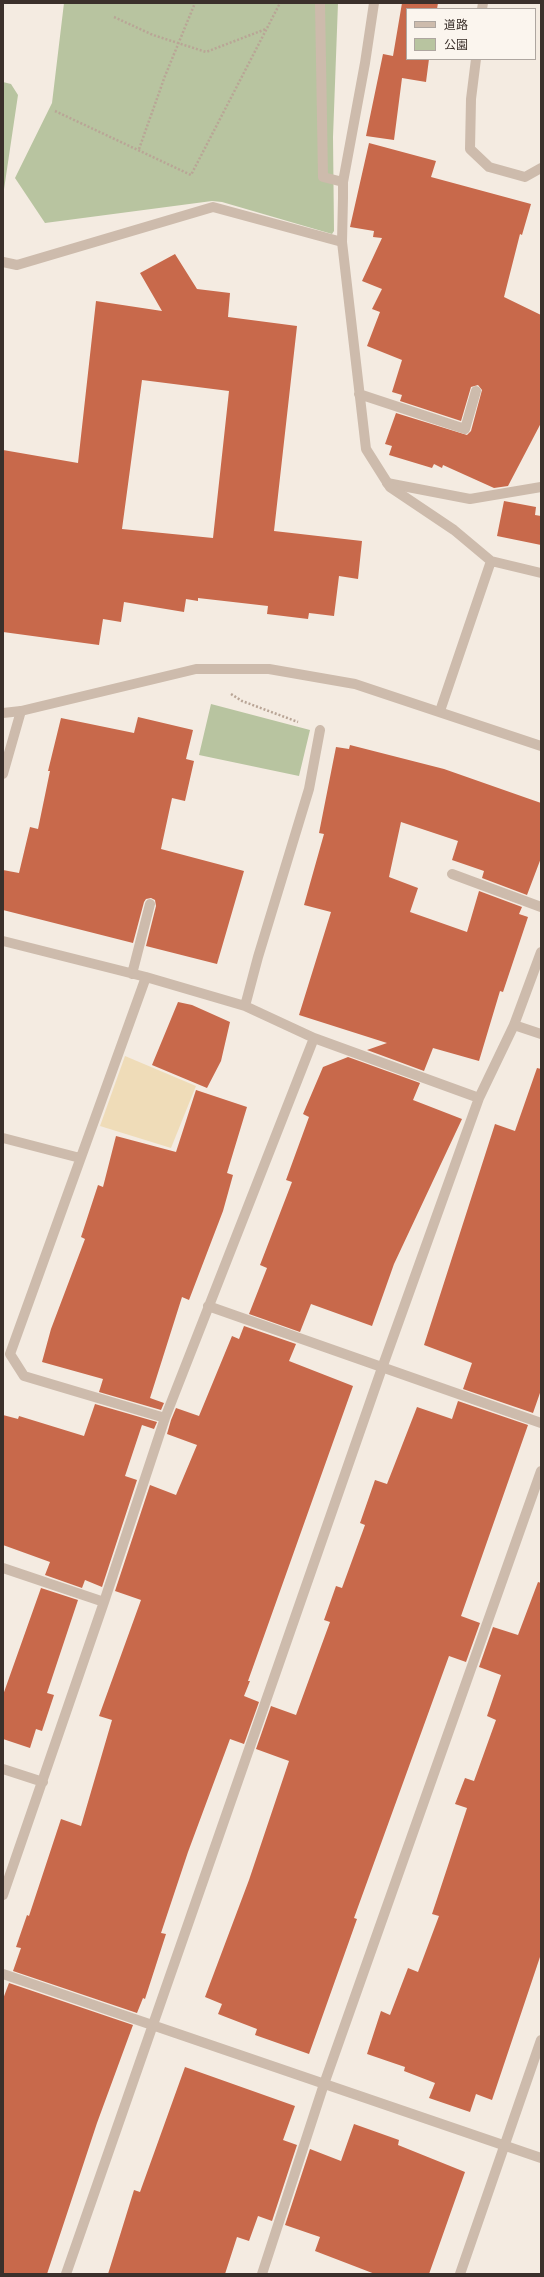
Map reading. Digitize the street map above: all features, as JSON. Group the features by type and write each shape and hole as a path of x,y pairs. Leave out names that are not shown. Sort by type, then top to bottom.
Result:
{"street":[{"path":"320,3 323,177 343,182"},
{"path":"374,3 365,63 343,182 342,242 366,450 390,487 454,530 491,561 541,573"},
{"path":"476,60 471,99 470,149 489,166 525,177 541,168"},
{"path":"3,262 17,265 213,207 342,242"},
{"path":"359,394 465,428 476,391"},
{"path":"387,483 470,498 541,486"},
{"path":"440,711 491,561"},
{"path":"3,713 21,711 196,669 269,669 355,684 440,711 541,746"},
{"path":"3,774 21,711"},
{"path":"245,1006 258,957 309,789 320,730"},
{"path":"452,874 541,907"},
{"path":"132,974 150,904"},
{"path":"3,942 146,977 245,1006 314,1038 479,1098"},
{"path":"66,2274 382,1368 479,1098 514,1025 541,952"},
{"path":"146,977 10,1354 24,1376 165,1418"},
{"path":"514,1025 541,1034"},
{"path":"3,1895 43,1782 165,1418 314,1038"},
{"path":"3,1138 80,1158"},
{"path":"208,1306 541,1423"},
{"path":"262,2274 324,2084 541,1471"},
{"path":"3,1568 104,1602"},
{"path":"3,1769 43,1782"},
{"path":"3,1974 541,2158"},
{"path":"460,2274 541,2040"}],"path":[{"path":"139,149 195,3"},
{"path":"55,111 139,149 191,175 280,3"},
{"path":"114,17 178,45 206,52 266,29"},
{"path":"229,692 242,701 320,730"}],"green space":[{"path":"64,3 338,3 333,137 334,231 332,234 222,202 212,201 45,223 15,178 52,103"},
{"path":"3,82 11,84 18,95 3,196"},
{"path":"211,704 310,730 299,776 199,755"}],"sand":[{"path":"125,1056 196,1086 171,1148 100,1126"}],"building":[{"path":"402,3 438,3 437,8 406,8 406,60 429,60 426,82 402,78 394,140 366,136 383,54 393,56"},
{"path":"369,143 436,161 431,177 531,204 522,235 520,234 504,297 541,315 541,423 508,486 494,488 443,465 442,468 434,464 432,468 389,455 392,446 385,444 396,413 467,435 471,431 482,390 478,385 471,387 461,421 400,401 402,395 392,392 402,360 367,346 380,312 372,309 382,289 362,281 382,238 373,237 374,231 350,227"},
{"path":"175,254 197,289 230,293 228,317 297,326 274,531 362,541 358,579 339,576 334,616 309,613 308,619 267,614 268,606 198,598 198,601 186,599 184,612 124,602 121,622 103,619 99,645 3,632 3,450 78,463 96,301 162,311 140,273","holes":["142,380 229,391 213,538 122,529"]},
{"path":"504,501 536,507 535,515 541,516 541,545 497,536"},
{"path":"138,717 193,730 186,759 194,761 185,801 172,798 161,849 244,871 217,964 146,946 156,906 155,900 151,898 146,899 144,902 133,943 3,910 3,870 19,873 30,827 38,829 50,771 48,771 61,718 134,733"},
{"path":"350,745 444,769 541,803 541,858 527,895 482,878 484,871 452,860 458,841 401,822 389,877 418,888 410,912 467,932 479,891 522,907 519,914 528,917 503,992 500,991 479,1061 433,1048 424,1071 367,1050 387,1043 299,1015 331,912 304,905 324,834 319,833 336,747 349,749"},
{"path":"178,1002 192,1005 230,1022 221,1061 207,1088 152,1065"},
{"path":"348,1057 420,1083 413,1100 462,1119 394,1264 372,1326 311,1304 300,1332 249,1314 267,1268 260,1265 292,1182 286,1180 309,1117 303,1114 323,1067"},
{"path":"537,1068 541,1069 541,1390 533,1413 463,1389 472,1363 424,1345 495,1124 515,1131"},
{"path":"196,1090 247,1107 227,1173 233,1175 223,1211 189,1300 182,1297 150,1398 164,1403 161,1410 99,1392 103,1379 42,1362 51,1329 85,1239 81,1237 98,1185 103,1187 116,1136 176,1152"},
{"path":"244,1326 296,1344 289,1361 353,1386 248,1681 250,1681 244,1696 259,1702 244,1744 230,1739 188,1852 161,1933 166,1934 145,1999 143,1998 137,2013 13,1971 21,1948 16,1947 27,1915 29,1916 61,1819 81,1826 112,1720 99,1716 141,1600 115,1591 150,1485 176,1495 197,1445 167,1434 171,1420 176,1408 199,1416 232,1336 239,1339"},
{"path":"458,1401 528,1425 461,1616 480,1623 466,1662 449,1656 354,1918 357,1919 309,2054 255,2035 257,2029 218,2014 222,2004 205,1997 249,1880 289,1761 256,1749 271,1706 296,1715 330,1622 324,1620 336,1586 342,1588 365,1525 360,1523 375,1480 387,1484 417,1407 452,1419"},
{"path":"95,1404 157,1422 154,1429 142,1425 125,1476 137,1480 102,1587 85,1580 82,1588 45,1575 50,1562 3,1545 3,1415 18,1419 19,1416 84,1436"},
{"path":"538,1582 541,1583 541,1954 492,2100 476,2094 470,2112 429,2098 435,2083 404,2071 405,2067 367,2054 381,2011 390,2015 408,1968 418,1972 439,1916 432,1914 467,1808 455,1804 465,1778 474,1781 496,1720 487,1716 501,1675 479,1667 493,1627 518,1635"},
{"path":"41,1588 78,1600 47,1693 54,1695 42,1731 36,1729 30,1748 3,1739 3,1695"},
{"path":"9,1983 133,2025 97,2123 47,2274 3,2274 3,1999"},
{"path":"185,2067 295,2106 283,2140 297,2145 272,2221 258,2216 249,2241 237,2237 225,2274 108,2274 134,2190 140,2192"},
{"path":"354,2124 399,2140 398,2145 465,2172 429,2274 375,2274 315,2251 320,2237 285,2225 310,2149 341,2161"}]}
